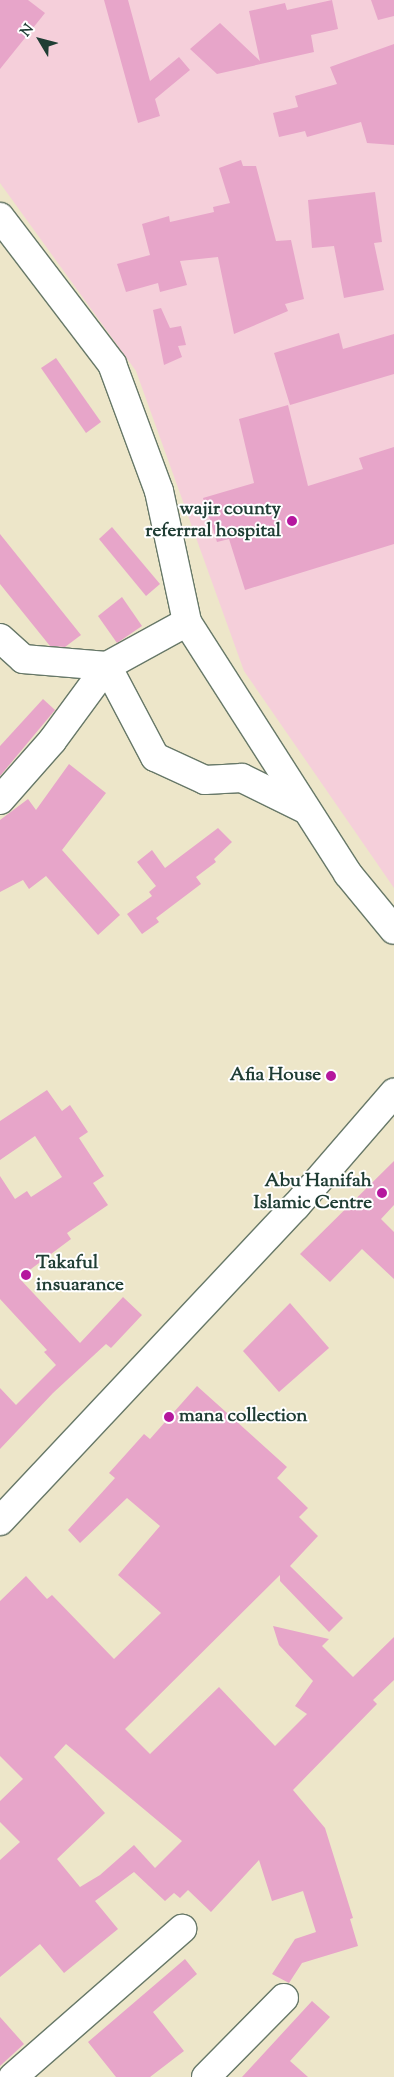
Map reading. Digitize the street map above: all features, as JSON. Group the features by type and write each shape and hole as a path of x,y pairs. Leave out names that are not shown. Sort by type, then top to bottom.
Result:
{"street":[{"path":"0,217 112,364 160,491 188,622 348,874 394,930"},
{"path":"0,800 52,741 107,666 188,622"},
{"path":"0,638 23,659 84,661 107,666"},
{"path":"107,666 155,758 206,780 242,778 305,809"},
{"path":"0,1521 296,1206 394,1093"},
{"path":"13,2077 182,1929"},
{"path":"206,2077 284,1998"}],"shaded area":[{"name":"wajir county referrral hospital","path":"0,0 394,0 394,888 244,671 136,371 0,183"}],"building":[{"path":"0,0 28,0 45,13 0,69"},
{"path":"104,0 128,0 150,81 179,57 190,70 155,99 160,116 138,123"},
{"path":"332,0 338,29 311,35 314,52 217,74 190,49 220,23 260,61 249,11 285,3 287,10"},
{"path":"371,0 394,0 394,16 378,20"},
{"path":"394,44 394,145 367,143 361,122 307,137 305,131 279,137 273,113 298,107 295,96 337,84 330,67"},
{"path":"241,160 243,166 256,166 276,241 291,240 304,299 285,304 288,311 234,334 218,257 180,261 187,285 160,292 158,283 126,292 117,264 150,255 142,224 169,216 170,222 214,212 213,207 230,203 219,168"},
{"path":"375,192 382,242 374,243 384,290 344,298 334,246 312,248 308,200"},
{"path":"161,308 170,328 181,326 186,345 178,346 182,357 164,365 153,310"},
{"path":"339,333 343,349 394,334 394,374 290,405 274,353"},
{"path":"56,358 101,422 86,433 41,368"},
{"path":"288,405 308,486 363,469 359,458 394,447 394,544 245,590 229,539 217,542 203,498 254,483 239,419"},
{"path":"112,527 160,584 146,596 99,539"},
{"path":"0,534 81,635 65,647 50,646 0,584"},
{"path":"122,597 142,626 117,643 98,616"},
{"path":"43,699 55,710 0,776 0,746"},
{"path":"69,764 106,793 62,850 120,915 98,935 46,876 29,889 23,880 0,892 0,820 28,799 36,810"},
{"path":"218,828 232,842 214,859 216,862 196,877 201,884 156,918 159,922 142,934 127,914 152,896 149,892 156,886 137,862 152,850 165,868"},
{"path":"47,1090 62,1111 70,1105 88,1132 79,1138 104,1176 93,1183 108,1205 67,1233 71,1239 19,1278 80,1343 123,1297 142,1315 111,1348 106,1344 53,1393 0,1449 0,1388 16,1405 56,1365 44,1352 47,1350 0,1299 0,1176 15,1199 27,1191 31,1197 62,1177 35,1136 0,1160 0,1121"},
{"path":"394,1161 394,1205 381,1219 394,1232 394,1279 362,1249 330,1282 300,1254"},
{"path":"290,1303 329,1348 279,1392 243,1351"},
{"path":"197,1386 287,1467 277,1478 308,1508 299,1517 318,1536 290,1566 343,1618 329,1632 280,1581 280,1575 125,1729 150,1754 219,1687 275,1746 307,1714 295,1706 313,1681 279,1645 273,1626 329,1639 322,1646 353,1677 394,1637 394,1680 373,1700 377,1704 293,1790 325,1828 353,1918 350,1919 358,1946 302,1963 289,1983 272,1974 295,1939 316,1932 303,1891 272,1901 259,1860 211,1912 188,1890 180,1898 174,1893 165,1901 134,1872 95,1901 118,1929 64,1973 40,1944 0,1977 0,1860 20,1842 0,1822 0,1801 23,1779 0,1756 0,1601 26,1576 47,1599 52,1595 114,1659 161,1613 118,1575 160,1526 127,1498 80,1543 68,1530 115,1478 109,1473 144,1434 150,1439","holes":["66,1744 182,1841 155,1868 134,1845 100,1875 80,1887 57,1859 105,1813 54,1757"]},
{"path":"185,1959 197,1974 153,2012 184,2051 150,2077 116,2077 88,2042"},
{"path":"312,2001 330,2017 290,2061 308,2077 242,2077"},
{"path":"0,2017 24,2044 0,2066"}],"place":[{"name":"wajir county referrral hospital","path":"292,521"},
{"name":"Afia House","path":"331,1076"},
{"name":"Abu Hanifah Islamic Centre","path":"382,1193"},
{"name":"Takaful insuarance","path":"26,1275"},
{"name":"mana collection","path":"169,1417"}]}
